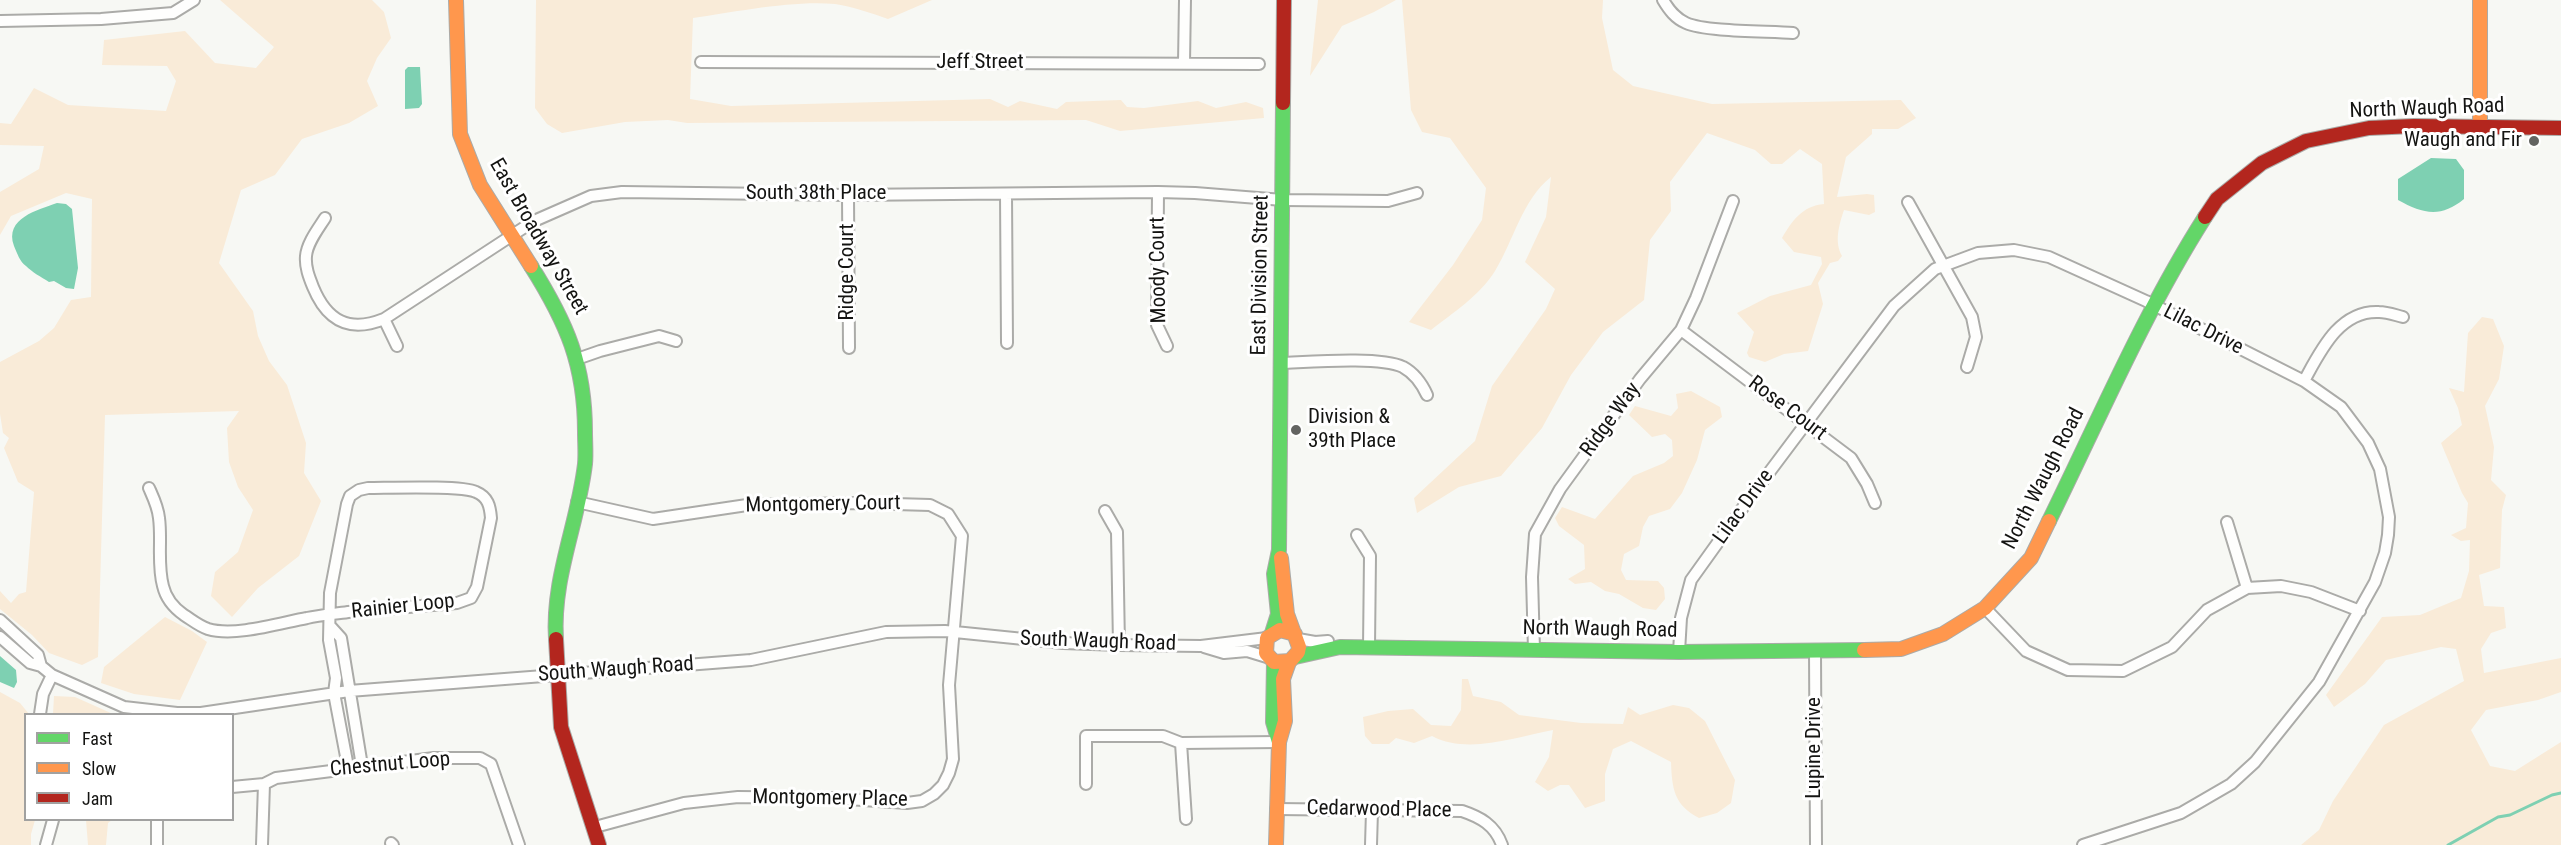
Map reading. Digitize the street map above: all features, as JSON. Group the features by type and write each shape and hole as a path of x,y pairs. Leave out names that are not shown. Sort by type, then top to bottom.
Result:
{"street":[{"path":"0,21 101,19 173,13 194,0"},
{"name":"East Broadway Street","path":"456,0 460,134 480,185 552,299 569,334 577,359 585,403 585,464 558,584 555,624 561,727 572,767 596,827 599,845"},
{"path":"1184,63 1185,0"},
{"name":"East Division Street","path":"1269,635 1278,614 1274,574 1279,550 1284,0"},
{"path":"1663,0 1670,12 1686,23 1704,27 1792,33"},
{"path":"2480,0 2480,127"},
{"name":"Jeff Street","path":"701,62 1259,64"},
{"name":"North Waugh Road","path":"1296,637 1315,642 1369,647 1679,652 1901,649 1943,634 1985,608 2031,558 2154,306 2177,262 2217,199 2262,163 2306,141 2338,133 2369,128 2414,126 2561,128"},
{"name":"South 38th Place","path":"325,218 306,254 306,271 319,302 331,315 345,324 358,326 384,319 534,221 591,196 622,192 848,195 1158,192 1283,200 1388,201 1417,193"},
{"name":"Moody Court","path":"1158,192 1157,325 1167,346"},
{"path":"1006,194 1007,343"},
{"name":"Ridge Court","path":"848,195 849,348"},
{"name":"Ridge Way","path":"1534,650 1532,577 1535,534 1560,489 1640,380 1681,330 1734,201"},
{"path":"1908,202 1972,317 1976,338 1967,368"},
{"name":"Lilac Drive","path":"1679,652 1681,618 1691,580 1894,306 1926,277 1944,264 1978,253 2017,250 2049,257 2154,306 2304,381 2341,407 2368,443 2380,469 2389,517 2388,535 2385,553 2375,582 2360,611 2319,682 2268,747 2231,784 2181,813 2083,845"},
{"path":"2304,381 2335,330 2354,317 2379,312 2403,317"},
{"path":"384,319 397,346"},
{"name":"Rose Court","path":"1681,330 1851,458 1867,484 1875,503"},
{"path":"577,359 659,336 676,341"},
{"path":"1282,363 1375,362 1402,367 1421,382 1427,395"},
{"path":"149,488 159,517 163,586 168,599 185,616 209,629 235,630 330,614 329,640 336,678 334,693 348,767"},
{"name":"Rainier Loop","path":"368,488 469,490 486,498 491,518 477,587 471,598 457,603 330,614 330,593 350,496 359,490 368,488"},
{"name":"Montgomery Court","path":"577,502 652,519 747,505 860,503 930,505 948,514 962,536 953,632"},
{"path":"1105,511 1117,532 1119,645"},
{"path":"2227,522 2247,588"},
{"path":"1357,535 1370,556 1369,647"},
{"name":"East Division Street","path":"1279,550 1285,577 1288,623 1296,637"},
{"path":"1985,608 2026,651 2068,670 2124,671 2172,647 2207,610 2247,588 2281,585 2311,592 2360,611"},
{"name":"South Waugh Road","path":"0,620 38,655 41,666"},
{"path":"331,627 341,638 362,766"},
{"path":"1276,845 1279,742 1285,722 1283,680 1300,646 1296,637 1282,629 1269,635 1265,646 1272,660 1273,722 1279,742"},
{"name":"South Waugh Road","path":"0,637 30,663 41,666 52,675 124,707 177,713 201,713 349,691 557,673 751,660 886,632 953,632 1063,643 1200,646 1269,635"},
{"name":"Montgomery Place","path":"596,827 684,804 738,797 833,798 907,803 922,801 943,785 953,759 949,685 953,632"},
{"name":"North Waugh Road","path":"1292,660 1307,652 1325,652 1334,644"},
{"name":"South Waugh Road","path":"1200,646 1224,652 1247,651 1272,660"},
{"name":"Lupine Drive","path":"1815,651 1816,845"},
{"path":"1272,660 1292,660"},
{"path":"41,704 52,675"},
{"path":"1086,784 1086,736 1163,736 1181,743 1279,742"},
{"path":"1181,743 1186,819"},
{"name":"Chestnut Loop","path":"234,786 264,784 276,778 348,767 434,758 480,758 491,765 519,845"},
{"path":"262,845 264,784"},
{"name":"Cedarwood Place","path":"1276,809 1462,811 1477,816 1490,825 1502,845"},
{"path":"1371,845 1372,811"},
{"path":"46,845 52,821"},
{"path":"157,821 157,845"}],"shaded area":[{"path":"220,0 372,0 384,12 391,38 377,58 367,81 378,106 349,123 302,139 275,175 241,190 219,263 253,311 258,336 269,361 287,385 306,443 304,473 321,501 299,556 258,588 232,617 211,596 215,572 238,552 253,510 238,487 229,462 227,428 239,411 105,415 98,657 82,665 49,653 32,635 0,609 0,591 11,603 19,594 26,592 34,492 18,482 4,448 9,438 3,433 0,414 0,362 39,341 54,328 71,300 91,297 92,199 66,193 11,216 0,235 0,192 39,169 44,146 0,145 0,123 11,124 34,88 68,105 166,111 176,81 167,66 102,65 104,40 185,31 215,63 256,68 274,47"},
{"path":"536,0 932,0 888,19 849,7 819,3 764,7 693,18 690,99 731,106 990,99 1008,107 1020,101 1057,109 1066,102 1121,100 1127,107 1144,108 1198,101 1216,108 1246,102 1263,108 1264,118 1120,131 1086,120 687,123 668,120 625,122 562,133 547,124 535,108"},
{"path":"1318,0 1396,0 1342,26 1310,76"},
{"path":"1402,0 1603,0 1602,18 1613,70 1633,86 1712,104 1901,100 1916,118 1898,129 1872,129 1872,134 1846,157 1837,197 1874,195 1875,212 1869,215 1844,210 1838,239 1842,256 1838,261 1830,263 1818,283 1823,304 1808,351 1784,354 1765,362 1749,357 1747,353 1754,332 1737,313 1770,296 1811,285 1822,264 1821,257 1794,252 1782,238 1794,220 1804,211 1824,204 1822,164 1800,149 1782,164 1771,164 1755,150 1707,133 1670,182 1671,211 1650,240 1644,300 1603,332 1571,375 1542,428 1501,476 1459,487 1417,513 1414,498 1475,441 1492,386 1546,309 1555,289 1525,262 1546,217 1551,177 1533,197 1502,259 1482,288 1431,330 1409,322 1453,265 1482,220 1486,188 1450,138 1422,132 1411,110"},
{"path":"408,67 420,67 422,104 419,108 405,109 405,70"},
{"path":"2431,158 2456,159 2464,170 2464,199 2448,209 2432,212 2398,200 2398,179"},
{"path":"57,203 66,204 72,209 78,268 74,289 66,288 54,281 49,282 22,262 12,236 18,222 32,212"},
{"path":"2482,317 2493,319 2504,346 2499,379 2485,406 2494,447 2491,480 2506,495 2502,510 2500,568 2479,575 2484,606 2504,607 2506,628 2491,633 2481,649 2484,673 2561,658 2561,692 2538,700 2486,710 2471,730 2490,766 2515,771 2561,742 2561,845 2301,845 2319,830 2333,801 2384,725 2464,681 2456,649 2441,647 2386,660 2365,684 2334,707 2326,695 2382,617 2420,615 2461,598 2469,571 2470,540 2461,541 2451,535 2466,528 2468,503 2441,443 2462,425 2458,408 2449,388 2464,392 2468,333"},
{"path":"1691,391 1720,407 1722,417 1705,430 1697,460 1682,493 1670,509 1649,516 1643,527 1639,546 1624,554 1621,570 1626,580 1658,581 1664,588 1665,599 1656,610 1643,608 1591,582 1575,584 1568,579 1585,569 1584,545 1559,526 1555,518 1562,507 1595,519 1633,476 1664,463 1673,456 1672,440 1665,434 1652,437 1629,415 1635,406 1671,416 1678,408 1676,394"},
{"path":"165,617 207,642 180,700 134,694 101,683 104,667"},
{"path":"0,656 16,670 17,682 14,688 0,682"},
{"path":"1462,679 1468,679 1473,696 1501,702 1519,715 1581,723 1623,724 1628,707 1640,715 1673,705 1689,708 1705,721 1735,780 1731,803 1717,813 1699,818 1679,802 1672,780 1671,762 1631,741 1613,749 1605,774 1605,801 1585,808 1569,785 1560,785 1548,791 1535,782 1549,757 1553,730 1492,743 1476,744 1461,744 1432,736 1414,743 1396,738 1389,744 1372,744 1365,736 1363,717 1388,711 1413,709 1431,725 1451,726 1461,710"},
{"path":"0,692 20,703 28,713 24,713 24,821 35,821 31,845 0,845"},
{"path":"54,696 75,697 111,713 53,713"},
{"path":"86,821 111,821 108,823 106,845 88,845"}],"waterway":[{"path":"2448,845 2498,817 2510,815 2561,793"}],"traffic: fast":[{"path":"1272,633 1278,614 1274,574 1279,550 1283,103"},
{"path":"2049,521 2142,328 2205,217"},
{"path":"531,266 555,307 572,345 582,386 584,408 585,464 558,594 556,639"},
{"path":"1295,657 1340,647 1679,652 1864,650"},
{"path":"1274,662 1273,722 1279,742"}],"traffic: slow":[{"path":"456,0 460,134 480,185 531,266"},
{"path":"2480,0 2480,127"},
{"path":"1864,650 1901,649 1943,634 1985,608 2031,558 2049,521"},
{"path":"1281,558 1287,614 1299,647 1298,652 1290,661 1274,662 1266,653 1267,638 1280,630 1295,634"},
{"path":"1276,845 1279,742 1285,721 1283,679 1289,662"}],"traffic: jam":[{"path":"1283,103 1284,0"},
{"path":"2205,217 2217,199 2262,163 2306,141 2369,128 2414,126 2561,128"},
{"path":"556,639 561,727 599,845"}],"place":[{"name":"Waugh and Fir","path":"2534,141"},
{"name":"Division & 39th Place","path":"1296,430"}]}
